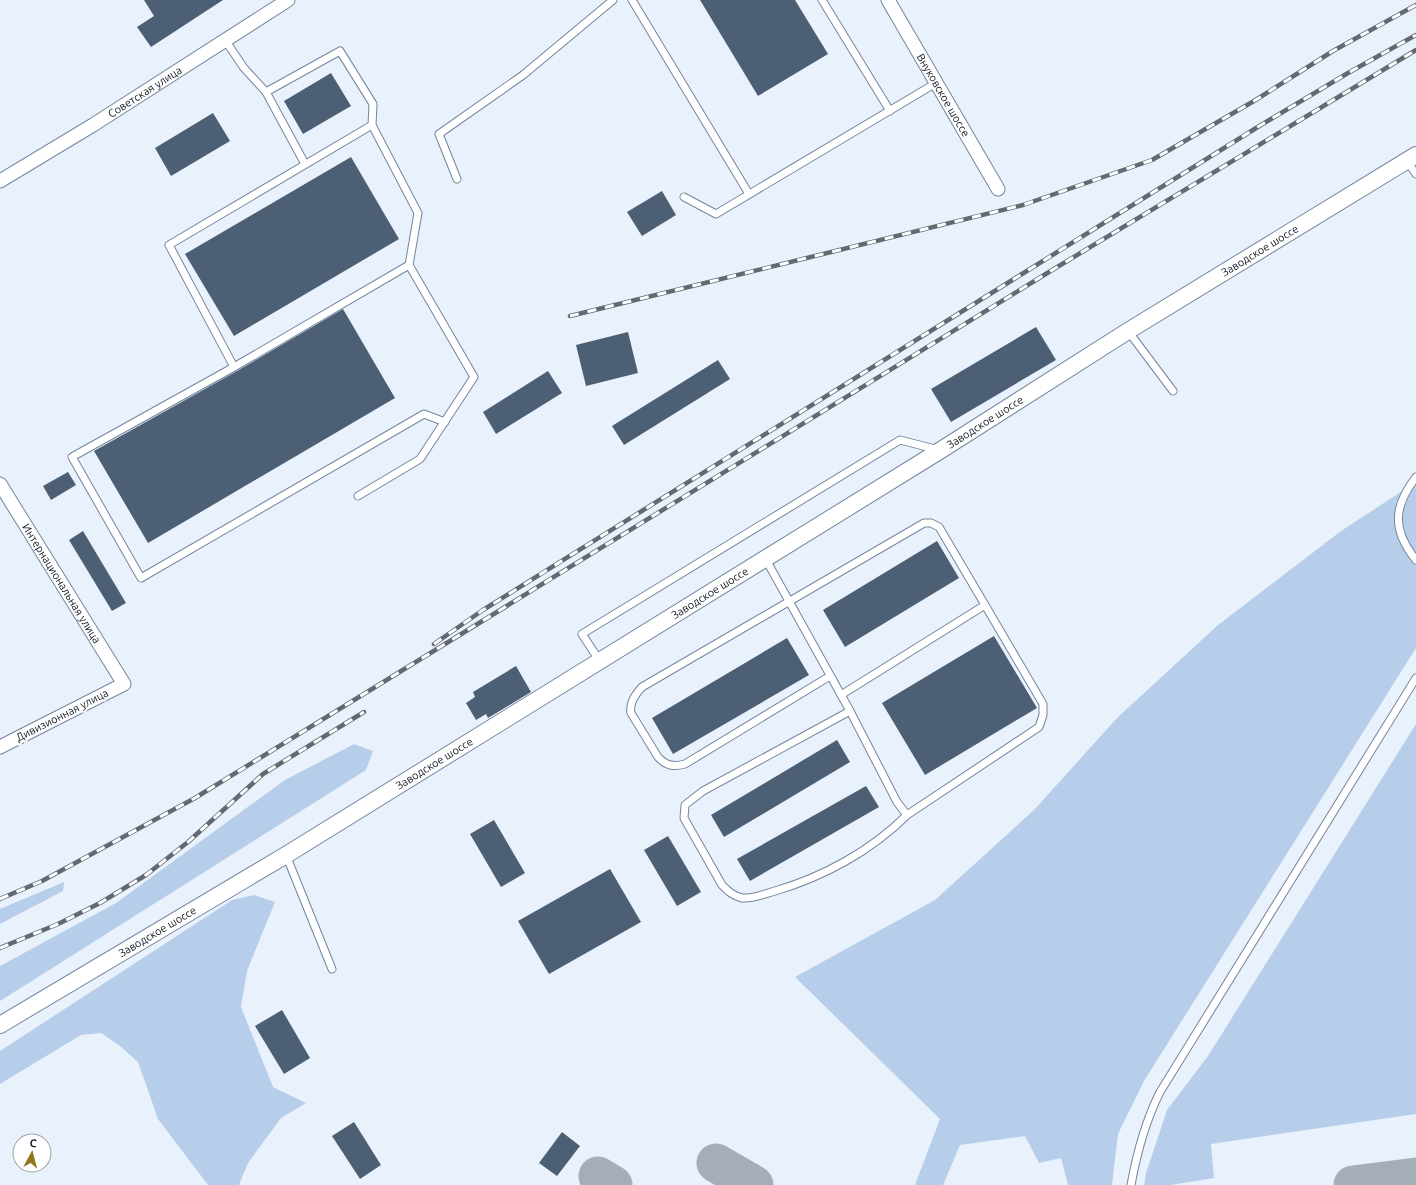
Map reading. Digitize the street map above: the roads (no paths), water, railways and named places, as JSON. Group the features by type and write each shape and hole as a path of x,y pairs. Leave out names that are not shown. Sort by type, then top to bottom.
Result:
{"street":[{"name":"Советская улица","path":"0,181 93,125 288,0"},
{"name":"Внуковское шоссе","path":"888,0 998,189"},
{"name":"Заводское шоссе","path":"0,1025 286,854 941,450 1128,331 1411,158"},
{"name":"Интернациональная улица","path":"0,484 124,684"},
{"name":"Дивизионная улица","path":"0,747 124,684"}],"lane":[{"path":"457,178 439,134 523,75 613,0"},
{"path":"632,0 749,194"},
{"path":"822,0 890,111"},
{"path":"225,40 244,68 266,92 306,164"},
{"path":"266,92 340,51 373,104 372,125 418,213 409,265 474,377 420,459 358,496"},
{"path":"684,197 716,214 936,83"},
{"path":"234,367 169,245 372,125"},
{"path":"1411,158 1416,174"},
{"path":"409,265 234,367 72,457 141,578 424,414 445,422"},
{"path":"1128,331 1173,391"},
{"path":"599,660 582,634 588,630 900,440 941,450"},
{"path":"1416,477 1406,491 1400,505 1399,516 1400,530 1404,546 1416,560"},
{"path":"830,676 691,760 676,766 662,762 631,713 630,707 632,701 642,687 924,524 931,523 939,527 1043,704 1044,710 1039,727 907,815 895,827 871,846 829,870 790,887 752,898 736,896 729,892 722,885 684,818 685,805 702,791 850,711"},
{"path":"765,558 850,711 897,802 907,815"},
{"path":"841,695 985,605"},
{"path":"1131,1185 1138,1151 1148,1115 1160,1092 1416,678"},
{"path":"286,854 332,969"}],"railway":[{"path":"570,316 1023,205 1152,160 1254,101 1333,51 1416,5"},
{"path":"434,644 483,610 1261,125 1348,73 1416,35"},
{"path":"0,899 42,881 195,798 1049,272 1416,50"},
{"path":"0,948 58,924 100,903 146,875 188,842 263,774 364,712"}]}
